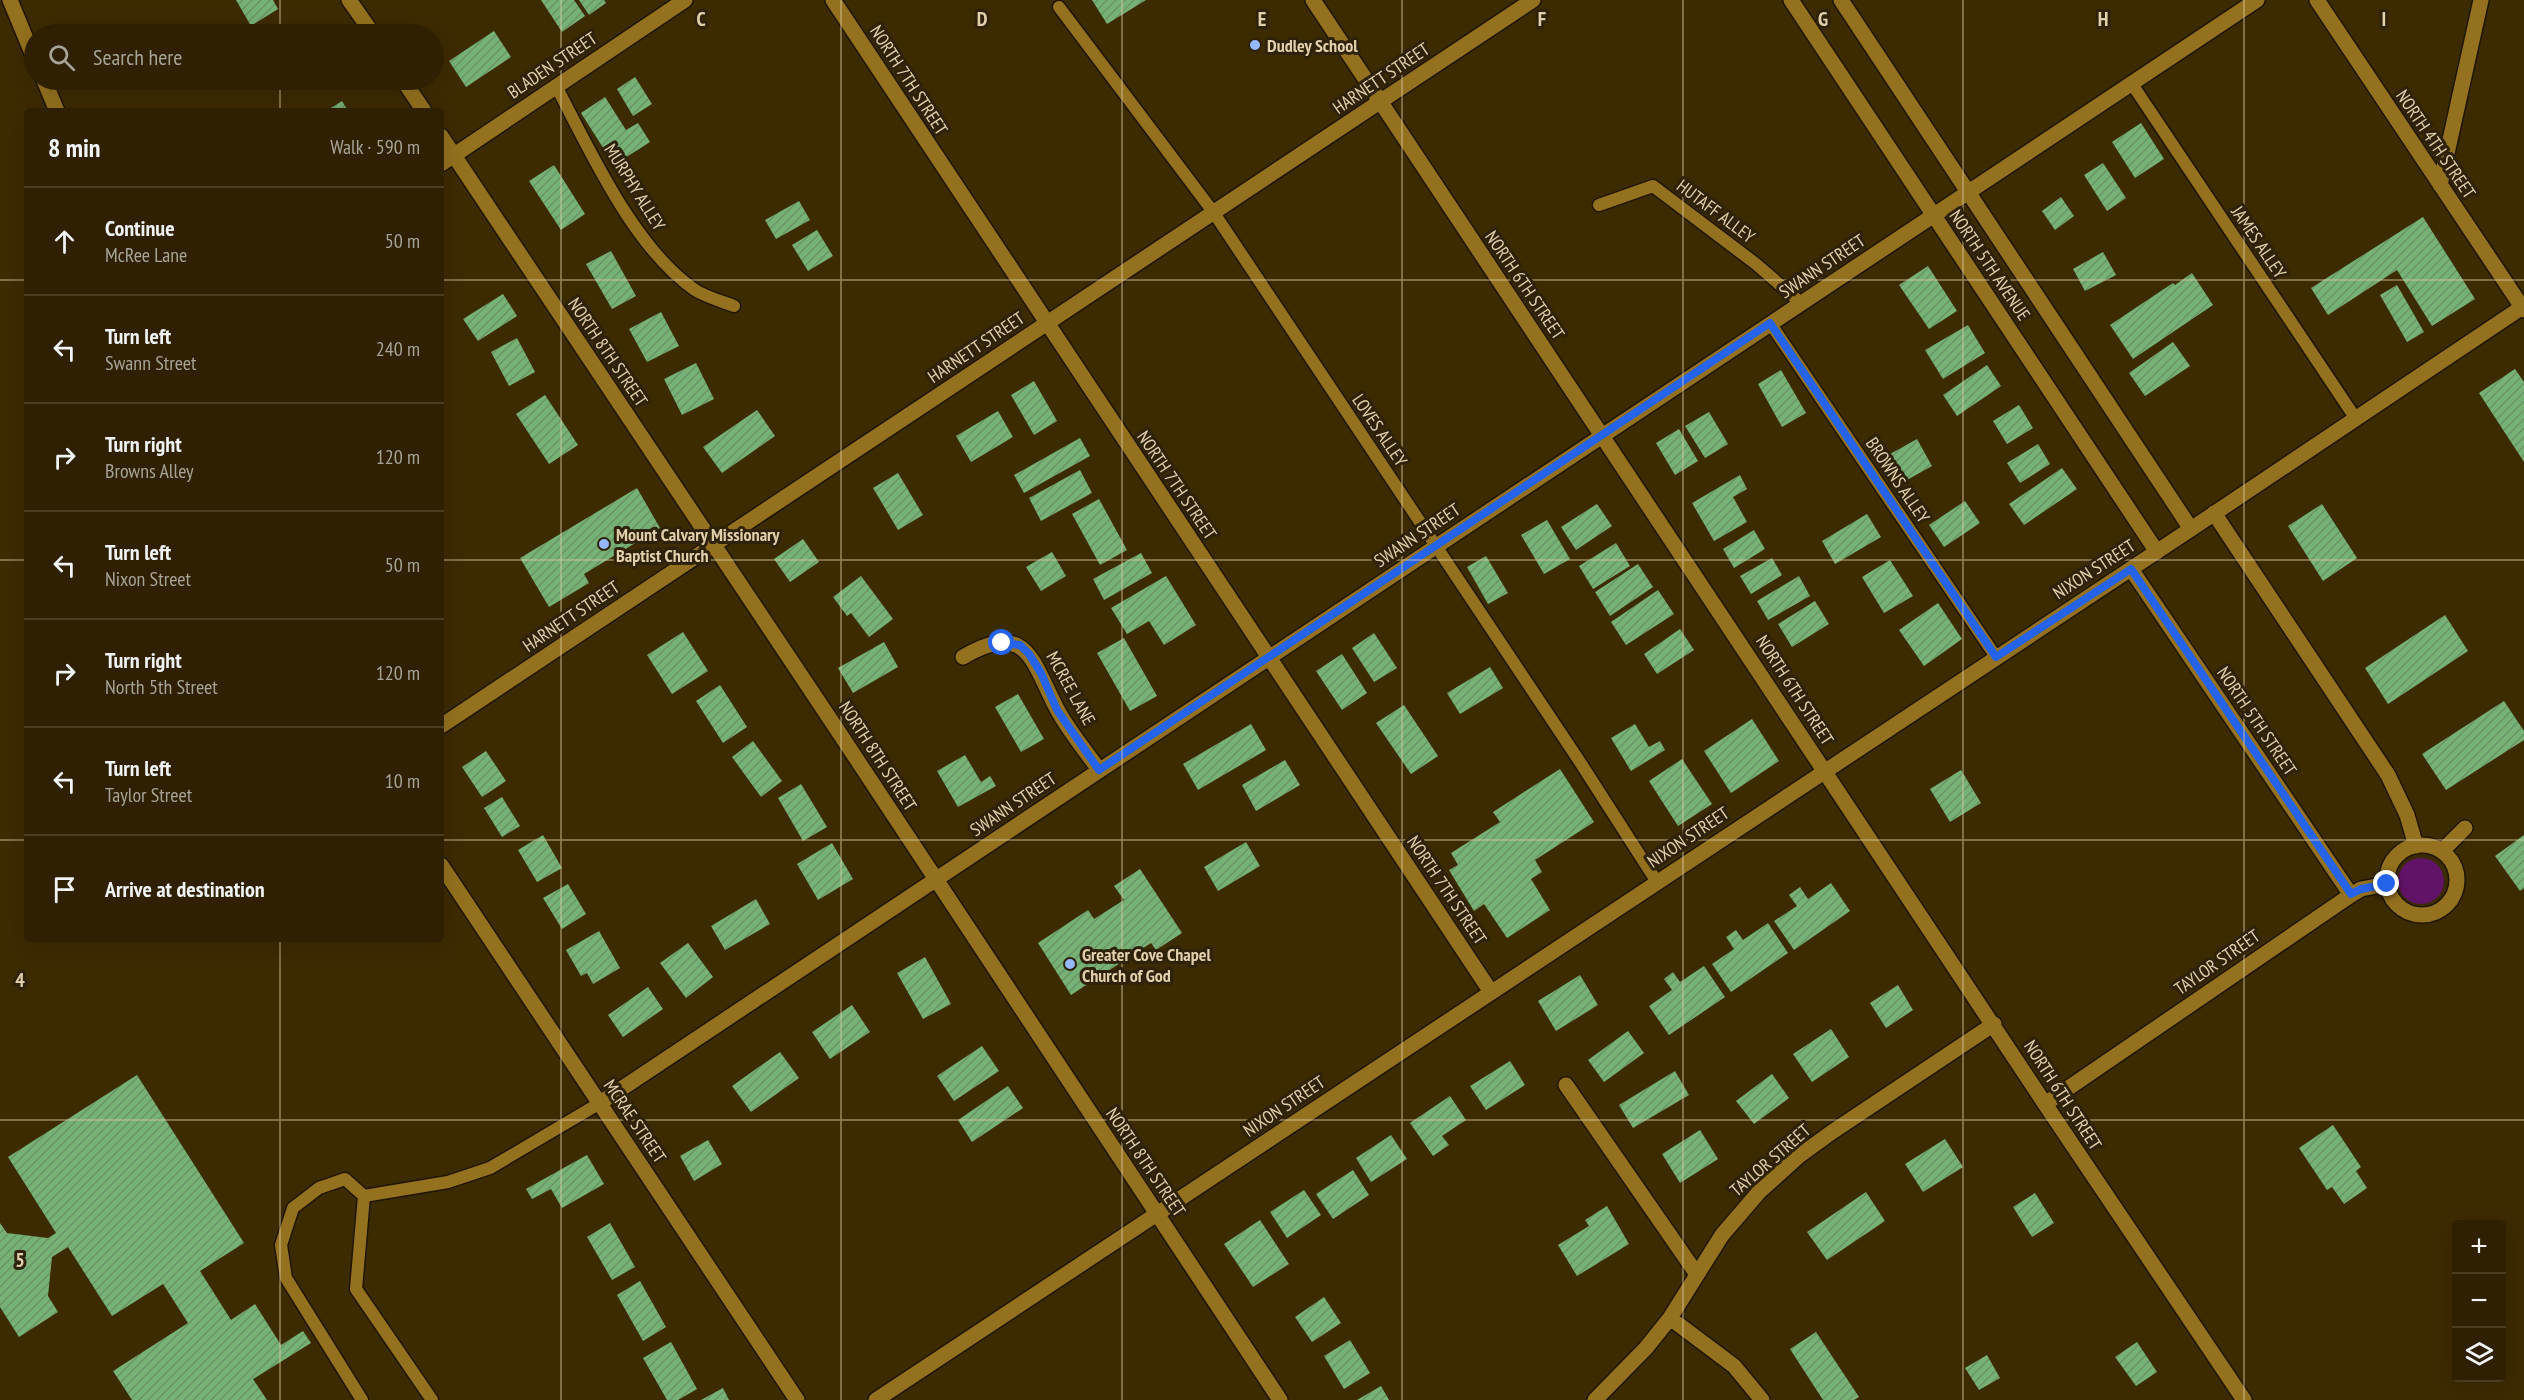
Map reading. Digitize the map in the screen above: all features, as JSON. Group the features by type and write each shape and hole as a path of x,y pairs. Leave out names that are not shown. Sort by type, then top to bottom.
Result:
{"street":[{"path":"9,0 24,35"},
{"path":"350,0 366,24"},
{"name":"BLADEN STREET","path":"448,159 685,0"},
{"name":"NORTH 7TH STREET","path":"832,0 1491,992"},
{"name":"NORTH 6TH STREET","path":"1313,0 2244,1400"},
{"name":"HARNETT STREET","path":"444,724 1533,0"},
{"name":"NORTH 5TH AVENUE","path":"1791,0 2157,552"},
{"name":"NORTH 5TH AVENUE","path":"1841,0 2192,529"},
{"name":"SWANN STREET","path":"600,1104 2257,0"},
{"name":"NORTH 4TH STREET","path":"2317,0 2523,307"},
{"path":"2440,185 2481,0"},
{"path":"48,90 56,108"},
{"path":"410,90 422,108"},
{"name":"NORTH 8TH STREET","path":"448,159 838,730 1280,1400"},
{"name":"NIXON STREET","path":"876,1400 1824,770 2192,529 2523,307"},
{"path":"2214,513 2388,775 2407,815 2416,846"},
{"name":"NORTH 5TH STREET","path":"2131,569 2351,894"},
{"name":"MCREE LANE","path":"963,657 977,649 1002,643 1020,645 1035,664 1057,710 1099,770"},
{"path":"2442,851 2465,828"},
{"path":"2416,846 2433,847 2442,851 2453,864 2457,881 2452,897 2440,910 2423,915 2406,912 2393,900 2387,884 2387,875 2394,859 2400,852 2416,846"},
{"name":"MCRAE STREET","path":"444,870 797,1400"},
{"name":"TAYLOR STREET","path":"2045,1104 2351,894 2361,889 2387,884"},
{"name":"TAYLOR STREET","path":"1595,1400 1646,1348 1670,1318 1696,1273 1743,1208 1799,1156 1994,1024"},
{"path":"1566,1085 1696,1273"},
{"path":"1670,1318 1728,1361 1762,1400"}],"lane":[{"name":"LOVES ALLEY","path":"1059,7 1214,213 1657,882"},
{"name":"JAMES ALLEY","path":"2132,84 2356,419"},
{"name":"MURPHY ALLEY","path":"556,86 632,224 673,272 697,291 734,306"},
{"name":"HUTAFF ALLEY","path":"1599,205 1653,186 1756,264 1801,303"},
{"name":"BROWNS ALLEY","path":"1770,323 1996,657"},
{"path":"364,1196 448,1182 490,1168 600,1104"},
{"path":"362,1400 286,1278 281,1245 293,1208 319,1188 345,1179 364,1196"},
{"path":"364,1196 356,1289 432,1400"}],"shaded area":[{"path":"2421,858 2437,865 2444,881 2437,897 2421,904 2405,897 2398,881 2405,865"}],"building":[{"path":"236,0 273,0 278,9 254,24 250,24"},
{"path":"541,0 574,0 585,16 562,32"},
{"path":"579,0 604,0 606,3 589,15"},
{"path":"1092,0 1146,0 1107,24"},
{"path":"494,31 511,57 466,87 449,61"},
{"path":"635,77 652,104 633,116 617,89"},
{"path":"605,97 626,130 638,123 650,142 614,165 581,113"},
{"path":"342,101 346,108 331,108"},
{"path":"2141,123 2164,159 2135,178 2112,142"},
{"path":"2103,163 2126,198 2107,211 2084,175"},
{"path":"554,165 585,214 561,230 529,181"},
{"path":"2061,197 2074,216 2055,230 2042,211"},
{"path":"799,201 810,220 776,239 765,220"},
{"path":"2423,217 2475,299 2432,326 2397,270 2328,315 2311,288"},
{"path":"817,230 833,256 808,271 792,245"},
{"path":"611,251 636,296 612,309 586,264"},
{"path":"2103,252 2116,275 2085,291 2073,269"},
{"path":"1928,266 1957,311 1929,329 1899,285"},
{"path":"2192,273 2213,305 2133,359 2110,325"},
{"path":"2397,285 2424,332 2407,342 2380,295"},
{"path":"503,294 517,316 478,341 463,319"},
{"path":"661,312 679,346 647,362 629,329"},
{"path":"1968,325 1985,353 1943,379 1925,350"},
{"path":"517,338 535,372 509,386 491,352"},
{"path":"2173,342 2190,366 2145,396 2129,373"},
{"path":"696,363 714,399 682,415 664,379"},
{"path":"1987,365 2001,386 1957,416 1943,395"},
{"path":"2515,369 2524,382 2524,462 2479,393"},
{"path":"1781,370 1806,413 1782,427 1758,384"},
{"path":"1034,381 1057,421 1034,435 1011,395"},
{"path":"545,395 578,445 549,464 516,414"},
{"path":"2019,405 2033,428 2007,444 1993,421"},
{"path":"757,410 775,436 722,473 703,447"},
{"path":"998,411 1013,437 971,462 956,436"},
{"path":"1709,412 1728,444 1705,458 1685,426"},
{"path":"1679,429 1698,461 1675,475 1656,443"},
{"path":"1080,438 1090,456 1024,493 1014,475"},
{"path":"1917,439 1932,466 1898,485 1883,458"},
{"path":"2038,444 2050,464 2020,483 2007,463"},
{"path":"2062,468 2077,489 2024,525 2009,504"},
{"path":"1080,470 1092,493 1041,521 1029,498"},
{"path":"898,473 923,515 898,530 873,488"},
{"path":"1740,475 1747,489 1733,497 1747,522 1714,541 1692,503"},
{"path":"637,488 660,528 584,574 589,583 549,607 520,558"},
{"path":"1099,499 1127,550 1100,565 1072,514"},
{"path":"1965,501 1980,523 1944,547 1929,525"},
{"path":"1597,504 1612,526 1576,550 1561,527"},
{"path":"2322,504 2357,558 2323,581 2288,526"},
{"path":"1867,514 1881,537 1835,564 1822,541"},
{"path":"1547,520 1570,559 1544,574 1521,535"},
{"path":"1754,530 1765,549 1734,568 1723,549"},
{"path":"803,539 819,562 790,582 774,559"},
{"path":"1616,543 1630,566 1593,589 1579,566"},
{"path":"1052,552 1066,576 1041,591 1026,567"},
{"path":"1141,553 1152,573 1104,600 1093,579"},
{"path":"1486,556 1508,593 1488,604 1467,567"},
{"path":"1772,558 1782,575 1751,594 1740,576"},
{"path":"1890,560 1913,596 1884,613 1862,577"},
{"path":"1638,564 1653,587 1610,616 1595,592"},
{"path":"861,576 893,619 869,637 851,613 847,616 833,597"},
{"path":"1166,576 1196,625 1164,645 1149,621 1127,634 1111,608"},
{"path":"1799,576 1810,596 1768,620 1757,601"},
{"path":"1658,590 1674,614 1626,645 1611,622"},
{"path":"1815,601 1829,624 1792,647 1778,624"},
{"path":"1938,603 1962,639 1924,666 1899,630"},
{"path":"2445,615 2468,651 2388,704 2365,668"},
{"path":"1680,629 1694,650 1657,674 1644,654"},
{"path":"683,632 708,671 672,694 647,655"},
{"path":"1374,633 1397,668 1374,682 1352,648"},
{"path":"1124,638 1157,696 1130,711 1097,653"},
{"path":"884,642 898,667 853,693 838,668"},
{"path":"1342,654 1367,693 1342,710 1316,671"},
{"path":"1490,667 1503,688 1460,714 1447,693"},
{"path":"720,685 747,727 723,743 696,701"},
{"path":"1018,694 1044,739 1021,752 995,707"},
{"path":"2504,701 2524,731 2524,740 2446,790 2422,754"},
{"path":"1404,705 1438,756 1411,774 1376,723"},
{"path":"1752,719 1779,761 1731,793 1704,751"},
{"path":"1251,724 1266,750 1198,790 1183,764"},
{"path":"1635,724 1649,747 1660,741 1665,750 1631,771 1611,738"},
{"path":"753,741 782,781 761,797 732,757"},
{"path":"486,751 506,781 482,797 462,767"},
{"path":"965,755 981,782 990,776 996,786 958,807 937,771"},
{"path":"1682,759 1712,804 1678,826 1649,781"},
{"path":"1285,760 1300,785 1256,811 1242,785"},
{"path":"1560,769 1594,822 1535,860 1542,872 1531,879 1550,910 1507,938 1484,904 1474,911 1449,870 1458,865 1451,853 1500,822 1493,812"},
{"path":"1961,770 1981,803 1950,822 1930,789"},
{"path":"801,784 827,827 803,841 778,798"},
{"path":"502,797 520,826 502,837 484,808"},
{"path":"543,835 562,868 537,882 518,850"},
{"path":"2524,835 2524,888 2520,891 2495,856"},
{"path":"1246,842 1260,866 1218,891 1204,867"},
{"path":"832,843 853,879 818,900 797,864"},
{"path":"1140,869 1182,933 1156,950 1151,943 1071,995 1038,943 1088,910 1094,919 1124,900 1114,886"},
{"path":"1831,883 1850,911 1794,950 1774,921 1797,906 1789,895 1800,887 1808,899"},
{"path":"568,884 586,914 562,929 543,898"},
{"path":"756,899 770,924 725,950 711,926"},
{"path":"1768,923 1788,953 1731,992 1712,964 1734,949 1726,937 1736,930 1743,940"},
{"path":"599,931 620,968 593,984 587,973 581,976 566,950"},
{"path":"688,943 713,977 686,998 660,963"},
{"path":"925,957 951,1004 923,1019 897,973"},
{"path":"1704,966 1725,997 1669,1035 1649,1006 1672,990 1664,979 1673,972 1680,982"},
{"path":"1580,975 1598,1005 1556,1031 1538,1001"},
{"path":"1898,985 1913,1010 1886,1028 1870,1003"},
{"path":"648,987 663,1009 623,1037 608,1015"},
{"path":"852,1005 870,1032 830,1059 812,1032"},
{"path":"1831,1029 1849,1057 1812,1082 1793,1054"},
{"path":"1628,1031 1644,1053 1604,1082 1588,1060"},
{"path":"982,1046 999,1071 954,1101 937,1076"},
{"path":"780,1052 799,1078 751,1112 732,1086"},
{"path":"1510,1061 1525,1085 1486,1110 1470,1086"},
{"path":"1675,1071 1689,1095 1633,1128 1619,1105"},
{"path":"1772,1074 1789,1098 1754,1124 1736,1101"},
{"path":"137,1075 244,1243 200,1271 231,1320 255,1304 281,1345 303,1331 311,1343 253,1379 267,1400 132,1400 113,1371 188,1323 163,1284 112,1316 68,1247 52,1257 48,1296 58,1312 19,1337 0,1307 0,1223 7,1233 48,1238 56,1233 8,1157"},
{"path":"1008,1086 1023,1108 972,1142 958,1120"},
{"path":"1450,1096 1466,1120 1442,1136 1449,1145 1433,1156 1410,1123"},
{"path":"2333,1125 2361,1167 2356,1171 2367,1188 2344,1204 2332,1187 2327,1190 2299,1148"},
{"path":"1700,1130 1718,1159 1680,1183 1662,1154"},
{"path":"1391,1135 1407,1159 1371,1182 1356,1158"},
{"path":"1945,1139 1963,1167 1923,1192 1905,1164"},
{"path":"708,1140 722,1164 694,1181 680,1156"},
{"path":"587,1155 604,1184 562,1208 551,1189 532,1199 526,1189"},
{"path":"1353,1170 1369,1195 1333,1219 1316,1194"},
{"path":"1304,1190 1321,1215 1287,1238 1270,1212"},
{"path":"1866,1192 1885,1221 1827,1260 1807,1232"},
{"path":"2035,1193 2054,1223 2032,1237 2013,1207"},
{"path":"1607,1206 1629,1244 1577,1276 1558,1245 1589,1226 1585,1220"},
{"path":"1260,1220 1289,1264 1253,1287 1224,1244"},
{"path":"610,1223 635,1267 612,1280 587,1237"},
{"path":"640,1281 666,1327 643,1341 617,1295"},
{"path":"1324,1297 1341,1323 1312,1342 1295,1317"},
{"path":"1816,1332 1859,1397 1854,1400 1823,1400 1790,1349"},
{"path":"1350,1340 1370,1373 1344,1389 1324,1356"},
{"path":"671,1342 697,1389 678,1400 667,1400 643,1358"},
{"path":"2137,1342 2157,1372 2136,1386 2115,1357"},
{"path":"1987,1355 2000,1378 1979,1390 1965,1368"},
{"path":"1381,1386 1389,1400 1357,1400"},
{"path":"723,1388 729,1400 701,1400"}],"place":[{"name":"Dudley School","path":"1255,45"},
{"name":"Mount Calvary Missionary Baptist Church","path":"604,544"},
{"name":"Greater Cove Chapel Church of God","path":"1070,964"}],"route":[{"path":"1002,643 1020,645 1029,654 1041,673 1057,710 1099,770 1770,323 1996,657 2131,569 2351,894 2361,889 2387,884"}]}
